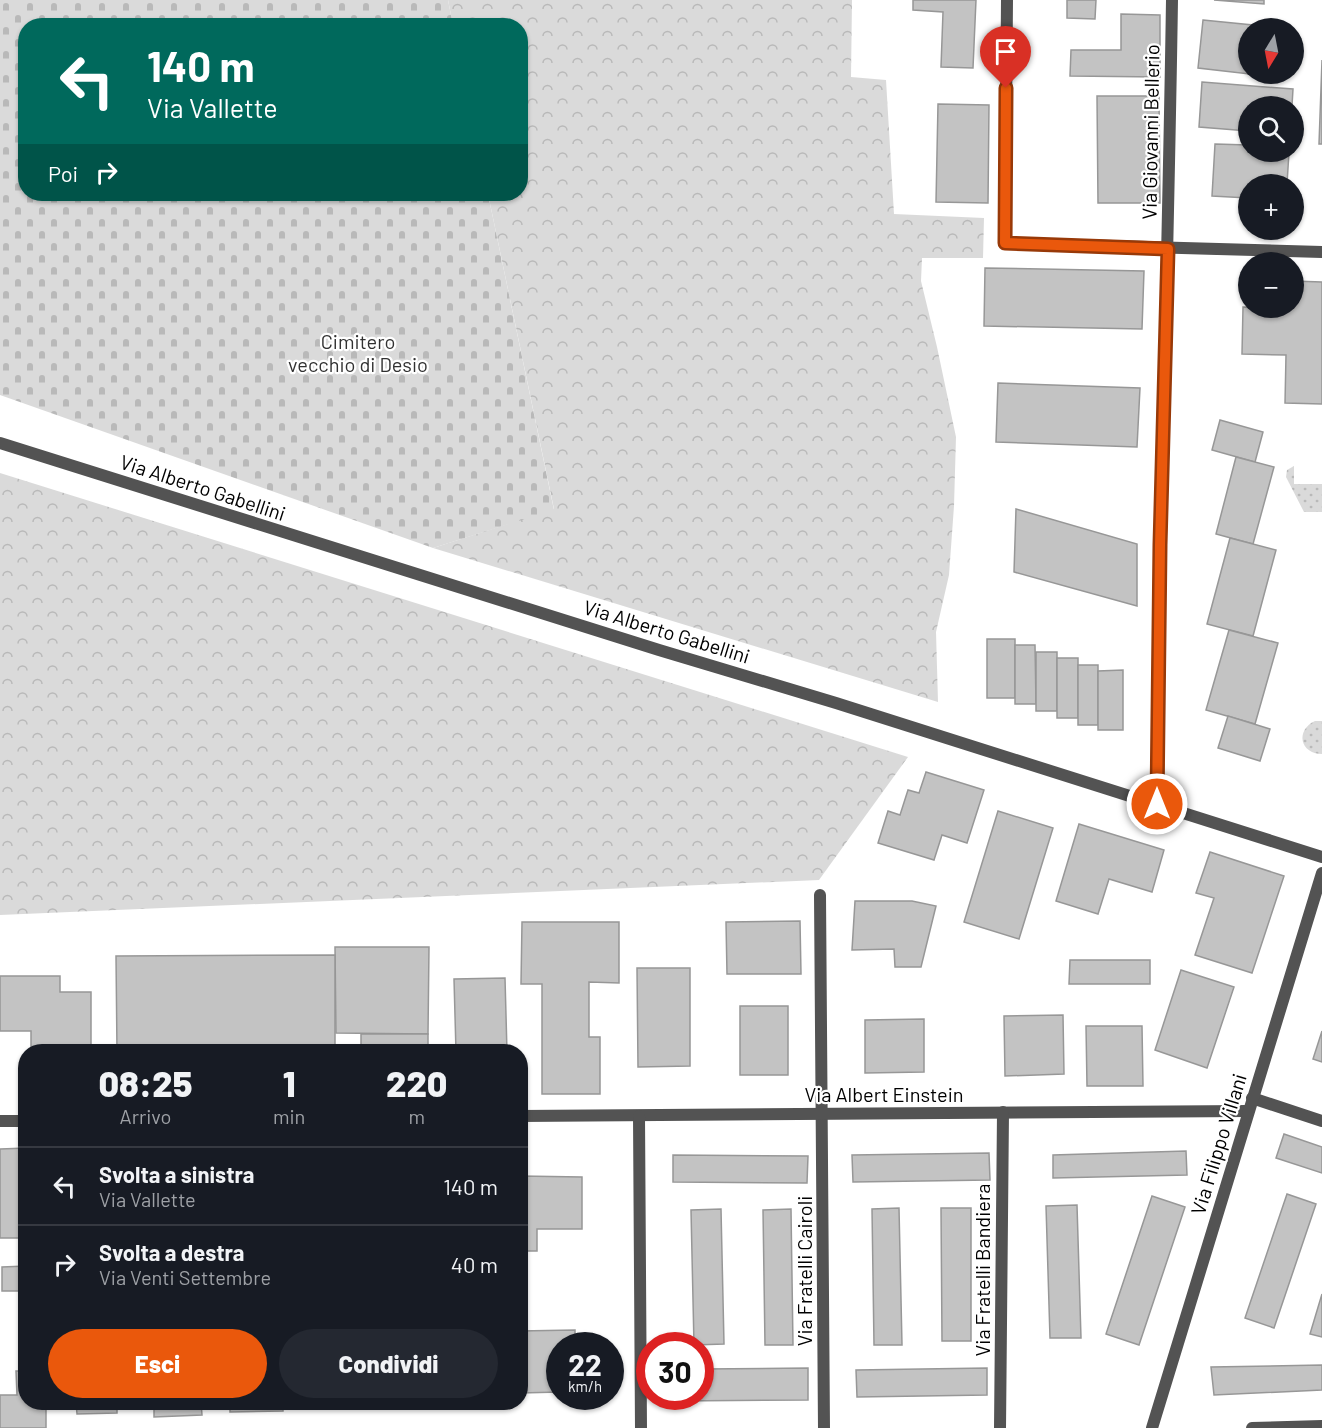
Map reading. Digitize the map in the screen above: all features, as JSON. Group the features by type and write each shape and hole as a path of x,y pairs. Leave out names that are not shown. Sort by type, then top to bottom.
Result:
{"street":[{"path":"1007,0 1005,243 1322,252"},
{"name":"Via Giovanni Bellerio","path":"1157,804 1160,545 1172,0"},
{"name":"Via Alberto Gabellini","path":"0,443 1322,857"},
{"name":"Via Filippo Villani","path":"1152,1428 1322,873"},
{"name":"Via Fratelli Cairoli","path":"820,895 825,1428"},
{"name":"Via Albert Einstein","path":"528,1116 1003,1112 1250,1104 1322,1121"},
{"name":"Via Fratelli Bandiera","path":"1000,1428 1003,1112"},
{"path":"639,1116 641,1428"},
{"path":"0,1121 18,1120"},
{"path":"1252,1428 1322,1426"}],"green space":[{"name":"Cimitero vecchio di Desio","path":"0,0 448,0 452,18 18,18 18,201 489,201 554,510 433,548 0,395"},
{"path":"448,0 852,0 851,77 886,80 894,214 984,218 983,258 922,258 921,281 956,437 949,575 936,632 938,702 433,548 554,509 489,201 528,201 528,18 452,18"},
{"path":"1294,466 1294,484 1322,484 1322,512 1304,512 1286,477 1287,470"},
{"path":"0,473 908,757 819,880 0,915"},
{"path":"1315,721 1322,721 1322,754 1309,750 1303,741 1305,730"}],"building":[{"path":"913,0 976,0 973,68 941,67 943,12 913,10"},
{"path":"1067,0 1096,0 1095,19 1067,18"},
{"path":"1214,0 1264,0 1264,4"},
{"path":"1121,14 1160,15 1160,77 1070,76 1071,50 1121,50"},
{"path":"1203,20 1238,24 1238,73 1198,68"},
{"path":"1322,60 1322,144 1319,144"},
{"path":"1202,82 1293,89 1293,96 1238,96 1238,130 1199,127"},
{"path":"1097,96 1159,96 1160,203 1098,203"},
{"path":"938,104 989,105 988,203 936,202"},
{"path":"1215,144 1238,145 1238,162 1288,162 1288,174 1238,174 1238,197 1212,196"},
{"path":"985,268 1144,271 1142,329 984,326"},
{"path":"1304,281 1322,282 1322,404 1285,403 1286,355 1242,354 1243,318 1304,318"},
{"path":"998,383 1140,388 1137,447 996,442"},
{"path":"1220,420 1263,432 1255,462 1212,450"},
{"path":"1236,457 1274,467 1253,544 1216,534"},
{"path":"1016,509 1137,544 1137,606 1014,572"},
{"path":"1230,538 1276,550 1253,636 1207,624"},
{"path":"1229,630 1278,643 1255,724 1206,710"},
{"path":"987,639 1015,639 1015,698 987,698"},
{"path":"1015,645 1035,645 1036,704 1015,704"},
{"path":"1036,652 1057,652 1057,711 1036,711"},
{"path":"1057,658 1078,658 1078,718 1057,718"},
{"path":"1078,665 1098,665 1098,725 1078,725"},
{"path":"1123,670 1123,730 1098,730 1098,671"},
{"path":"1228,716 1270,729 1260,761 1218,748"},
{"path":"926,772 984,790 967,843 942,835 934,860 878,843 888,811 900,815 908,790 919,793"},
{"path":"998,811 1053,828 1019,939 964,922"},
{"path":"1079,824 1164,850 1152,892 1109,879 1098,914 1056,901"},
{"path":"1210,852 1284,876 1252,973 1195,955 1214,898 1196,893"},
{"path":"855,901 912,901 936,906 921,967 895,967 894,949 852,950"},
{"path":"800,921 801,974 727,974 726,922"},
{"path":"522,922 619,922 619,983 589,982 589,1037 600,1037 600,1094 542,1094 542,984 521,984"},
{"path":"335,947 429,947 428,1034 336,1033"},
{"path":"335,955 335,1044 117,1044 116,956"},
{"path":"1070,960 1150,960 1150,984 1069,984"},
{"path":"637,968 690,968 690,1066 638,1067"},
{"path":"1181,970 1234,987 1207,1068 1155,1050"},
{"path":"0,976 60,976 60,992 91,992 91,1044 31,1044 31,1031 0,1031"},
{"path":"505,978 507,1044 456,1044 454,979"},
{"path":"740,1006 788,1006 788,1075 740,1075"},
{"path":"1063,1015 1064,1074 1005,1076 1004,1016"},
{"path":"924,1019 924,1072 865,1073 865,1020"},
{"path":"1086,1026 1142,1026 1143,1086 1087,1086"},
{"path":"1322,1031 1322,1062 1313,1059"},
{"path":"361,1034 428,1034 428,1044 361,1044"},
{"path":"1284,1134 1322,1147 1322,1173 1276,1158"},
{"path":"18,1148 18,1238 0,1238 0,1149"},
{"path":"1186,1151 1187,1175 1053,1178 1053,1155"},
{"path":"989,1153 990,1180 853,1182 852,1155"},
{"path":"673,1155 808,1156 807,1183 673,1182"},
{"path":"528,1176 582,1177 582,1229 537,1229 537,1251 528,1251"},
{"path":"1287,1194 1316,1204 1274,1328 1245,1318"},
{"path":"1152,1196 1185,1207 1139,1345 1106,1334"},
{"path":"1077,1205 1081,1338 1050,1338 1046,1206"},
{"path":"899,1208 902,1345 874,1345 872,1209"},
{"path":"941,1208 971,1208 971,1341 942,1341"},
{"path":"721,1209 724,1344 714,1344 714,1332 694,1332 691,1210"},
{"path":"791,1209 793,1345 765,1345 763,1210"},
{"path":"18,1266 18,1291 2,1291 2,1267"},
{"path":"1322,1294 1322,1337 1310,1334"},
{"path":"575,1330 575,1332 546,1332 546,1392 528,1393 528,1331"},
{"path":"1322,1365 1322,1390 1214,1395 1211,1367"},
{"path":"808,1368 808,1400 714,1401 714,1369"},
{"path":"987,1368 987,1395 857,1397 856,1370"},
{"path":"16,1371 18,1371 18,1410 46,1410 46,1428 0,1428 0,1395 17,1395"},
{"path":"77,1410 117,1410 117,1413 77,1414"},
{"path":"154,1410 202,1410 202,1415 154,1417"},
{"path":"230,1410 283,1410 283,1411 230,1412"}],"route":[{"path":"1006,88 1005,243 1168,249 1160,545 1157,804"}]}
